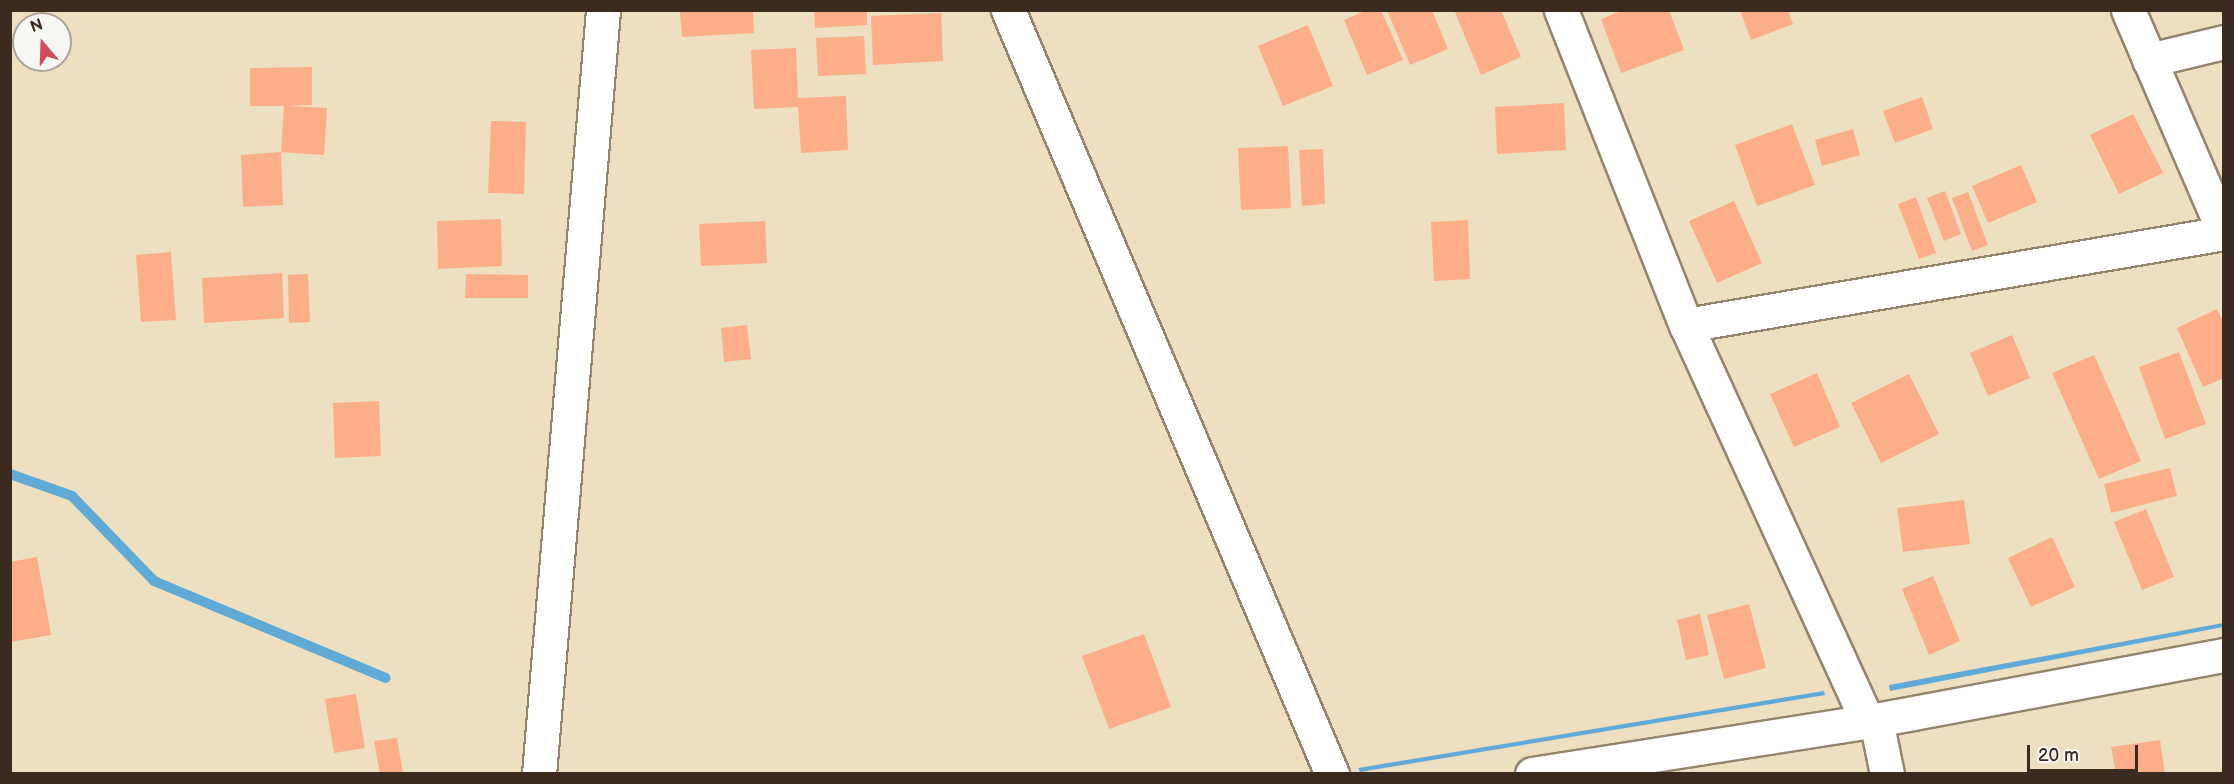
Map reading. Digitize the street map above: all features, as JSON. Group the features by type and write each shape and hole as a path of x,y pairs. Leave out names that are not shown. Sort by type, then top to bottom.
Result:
{"street":[{"path":"539,774 603,10"},
{"path":"1008,10 1332,774"},
{"path":"1561,10 1686,325 1871,720 1887,774"},
{"path":"1686,325 2223,233 2128,10"},
{"path":"2149,60 2223,42"},
{"path":"1532,774 1871,720 2223,655"}],"water":[{"path":"2223,623 2223,627 1890,691 1889,685"},
{"path":"1824,691 1825,695 1360,772 1358,768"}],"building":[{"path":"753,10 754,33 682,37 680,12"},
{"path":"814,10 867,10 867,25 815,28"},
{"path":"1367,10 1381,10 1403,60 1367,75 1344,20"},
{"path":"1387,10 1432,10 1448,49 1410,65"},
{"path":"1454,10 1501,10 1521,57 1481,75"},
{"path":"1624,10 1669,10 1684,50 1621,73 1601,19"},
{"path":"1740,10 1788,10 1793,24 1751,40"},
{"path":"941,13 943,61 873,65 871,16"},
{"path":"1308,25 1333,86 1283,106 1258,46"},
{"path":"864,36 866,74 818,76 816,38"},
{"path":"796,48 798,98 846,96 848,150 801,153 798,107 754,109 751,50"},
{"path":"312,67 312,105 288,106 327,108 324,155 281,152 284,106 250,106 250,68"},
{"path":"1922,97 1933,129 1895,143 1883,111"},
{"path":"1564,103 1566,150 1497,154 1495,107"},
{"path":"2133,114 2163,173 2119,194 2090,135"},
{"path":"491,121 526,122 524,194 488,193"},
{"path":"1792,124 1815,185 1757,206 1735,145"},
{"path":"1853,129 1860,155 1822,166 1815,140"},
{"path":"1288,146 1291,208 1241,210 1238,148"},
{"path":"1323,149 1325,204 1302,206 1299,150"},
{"path":"281,152 283,205 243,207 241,155"},
{"path":"2021,165 2037,202 1988,223 1972,186"},
{"path":"1945,191 1961,234 1944,241 1927,198"},
{"path":"1968,192 1988,245 1972,251 1952,198"},
{"path":"1916,197 1936,253 1919,259 1898,204"},
{"path":"1734,201 1762,263 1717,283 1689,221"},
{"path":"501,219 502,266 438,269 437,221"},
{"path":"1468,220 1470,279 1434,281 1431,222"},
{"path":"765,221 767,263 701,266 699,224"},
{"path":"171,252 176,320 141,322 136,255"},
{"path":"282,273 284,318 204,323 202,278"},
{"path":"308,274 310,322 289,323 288,275"},
{"path":"466,274 528,275 528,298 465,298"},
{"path":"2217,309 2224,323 2224,378 2203,387 2177,328"},
{"path":"747,325 751,359 724,362 721,328"},
{"path":"2012,335 2030,378 1988,396 1970,353"},
{"path":"2179,352 2206,424 2165,439 2139,367"},
{"path":"2094,355 2141,461 2099,479 2052,373"},
{"path":"1817,373 1840,427 1794,447 1770,394"},
{"path":"1909,374 1939,434 1881,463 1851,403"},
{"path":"379,401 381,456 335,458 333,403"},
{"path":"2170,468 2177,496 2111,513 2104,484"},
{"path":"1964,500 1970,544 1903,552 1897,508"},
{"path":"2146,509 2174,577 2142,590 2114,522"},
{"path":"2052,537 2075,587 2031,607 2008,558"},
{"path":"37,557 51,635 10,642 10,562"},
{"path":"1933,576 1960,641 1929,655 1902,589"},
{"path":"1749,604 1766,668 1724,679 1707,615"},
{"path":"1700,614 1709,655 1686,660 1677,620"},
{"path":"1144,634 1171,707 1109,729 1082,656"},
{"path":"356,694 365,748 334,753 325,699"},
{"path":"397,738 403,774 380,774 374,741"},
{"path":"2160,740 2165,774 2116,774 2111,747"}],"waterway":[{"path":"10,474 72,496 154,581 386,678"}]}
